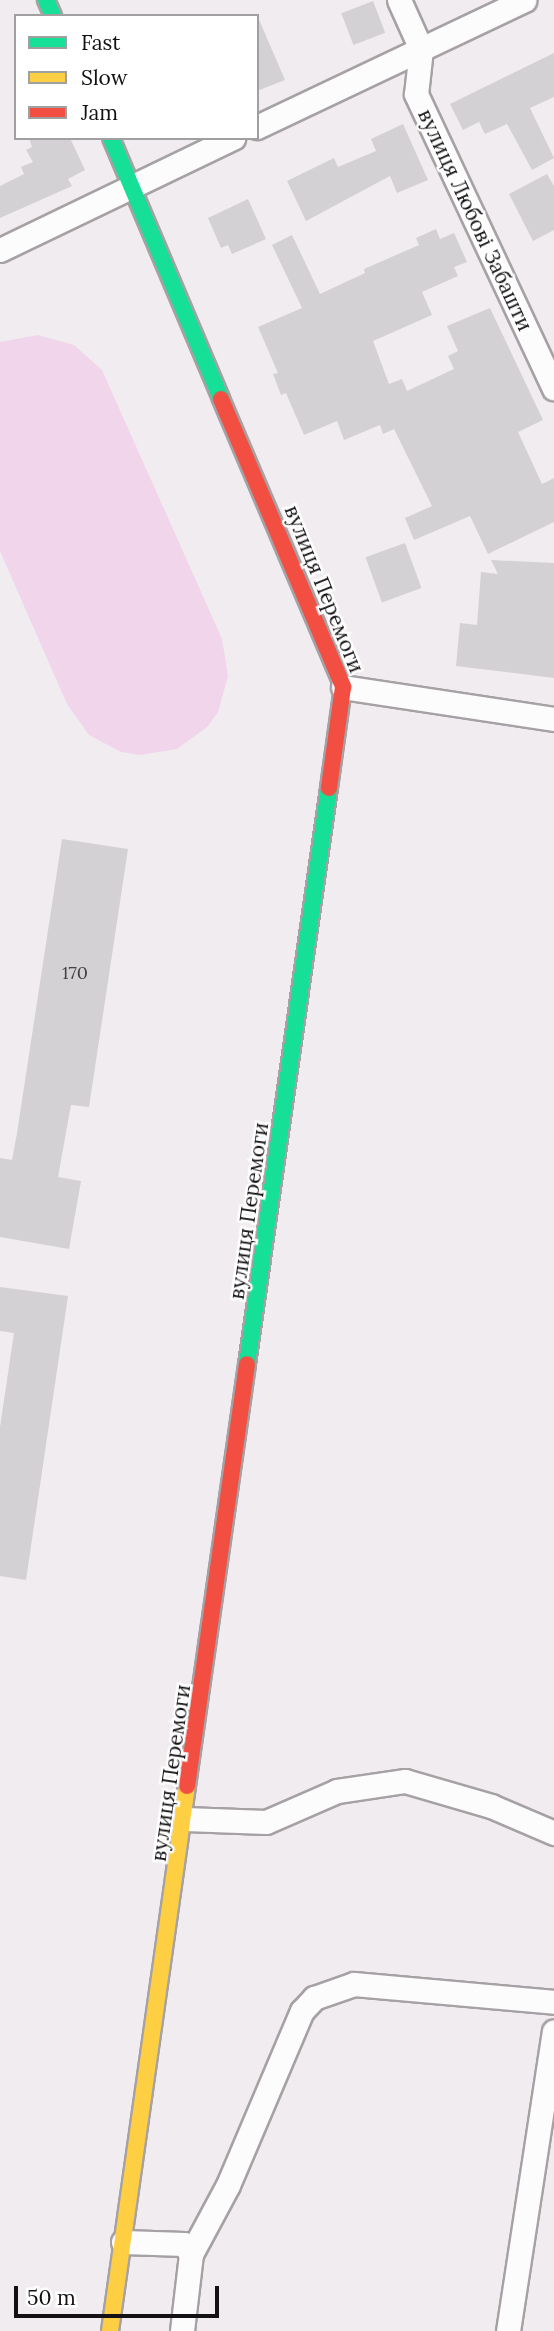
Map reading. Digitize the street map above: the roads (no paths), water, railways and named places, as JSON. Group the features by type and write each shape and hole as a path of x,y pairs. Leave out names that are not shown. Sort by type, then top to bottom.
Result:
{"street":[{"path":"399,0 421,48"},
{"path":"259,126 524,0"},
{"name":"вулиця Любові Забашти","path":"421,48 416,94 554,388"},
{"name":"вулиця Перемоги","path":"110,2331 185,1819 343,687 134,186 112,140"},
{"path":"0,250 229,140"},
{"path":"343,687 554,719"},
{"path":"185,1819 266,1822 337,1791 405,1782 491,1806 554,1833"},
{"path":"182,2331 191,2254 228,2185 302,2011 314,1998 354,1984 554,2002"},
{"path":"508,2331 554,2032"},
{"path":"123,2242 184,2244 191,2254"}]}
